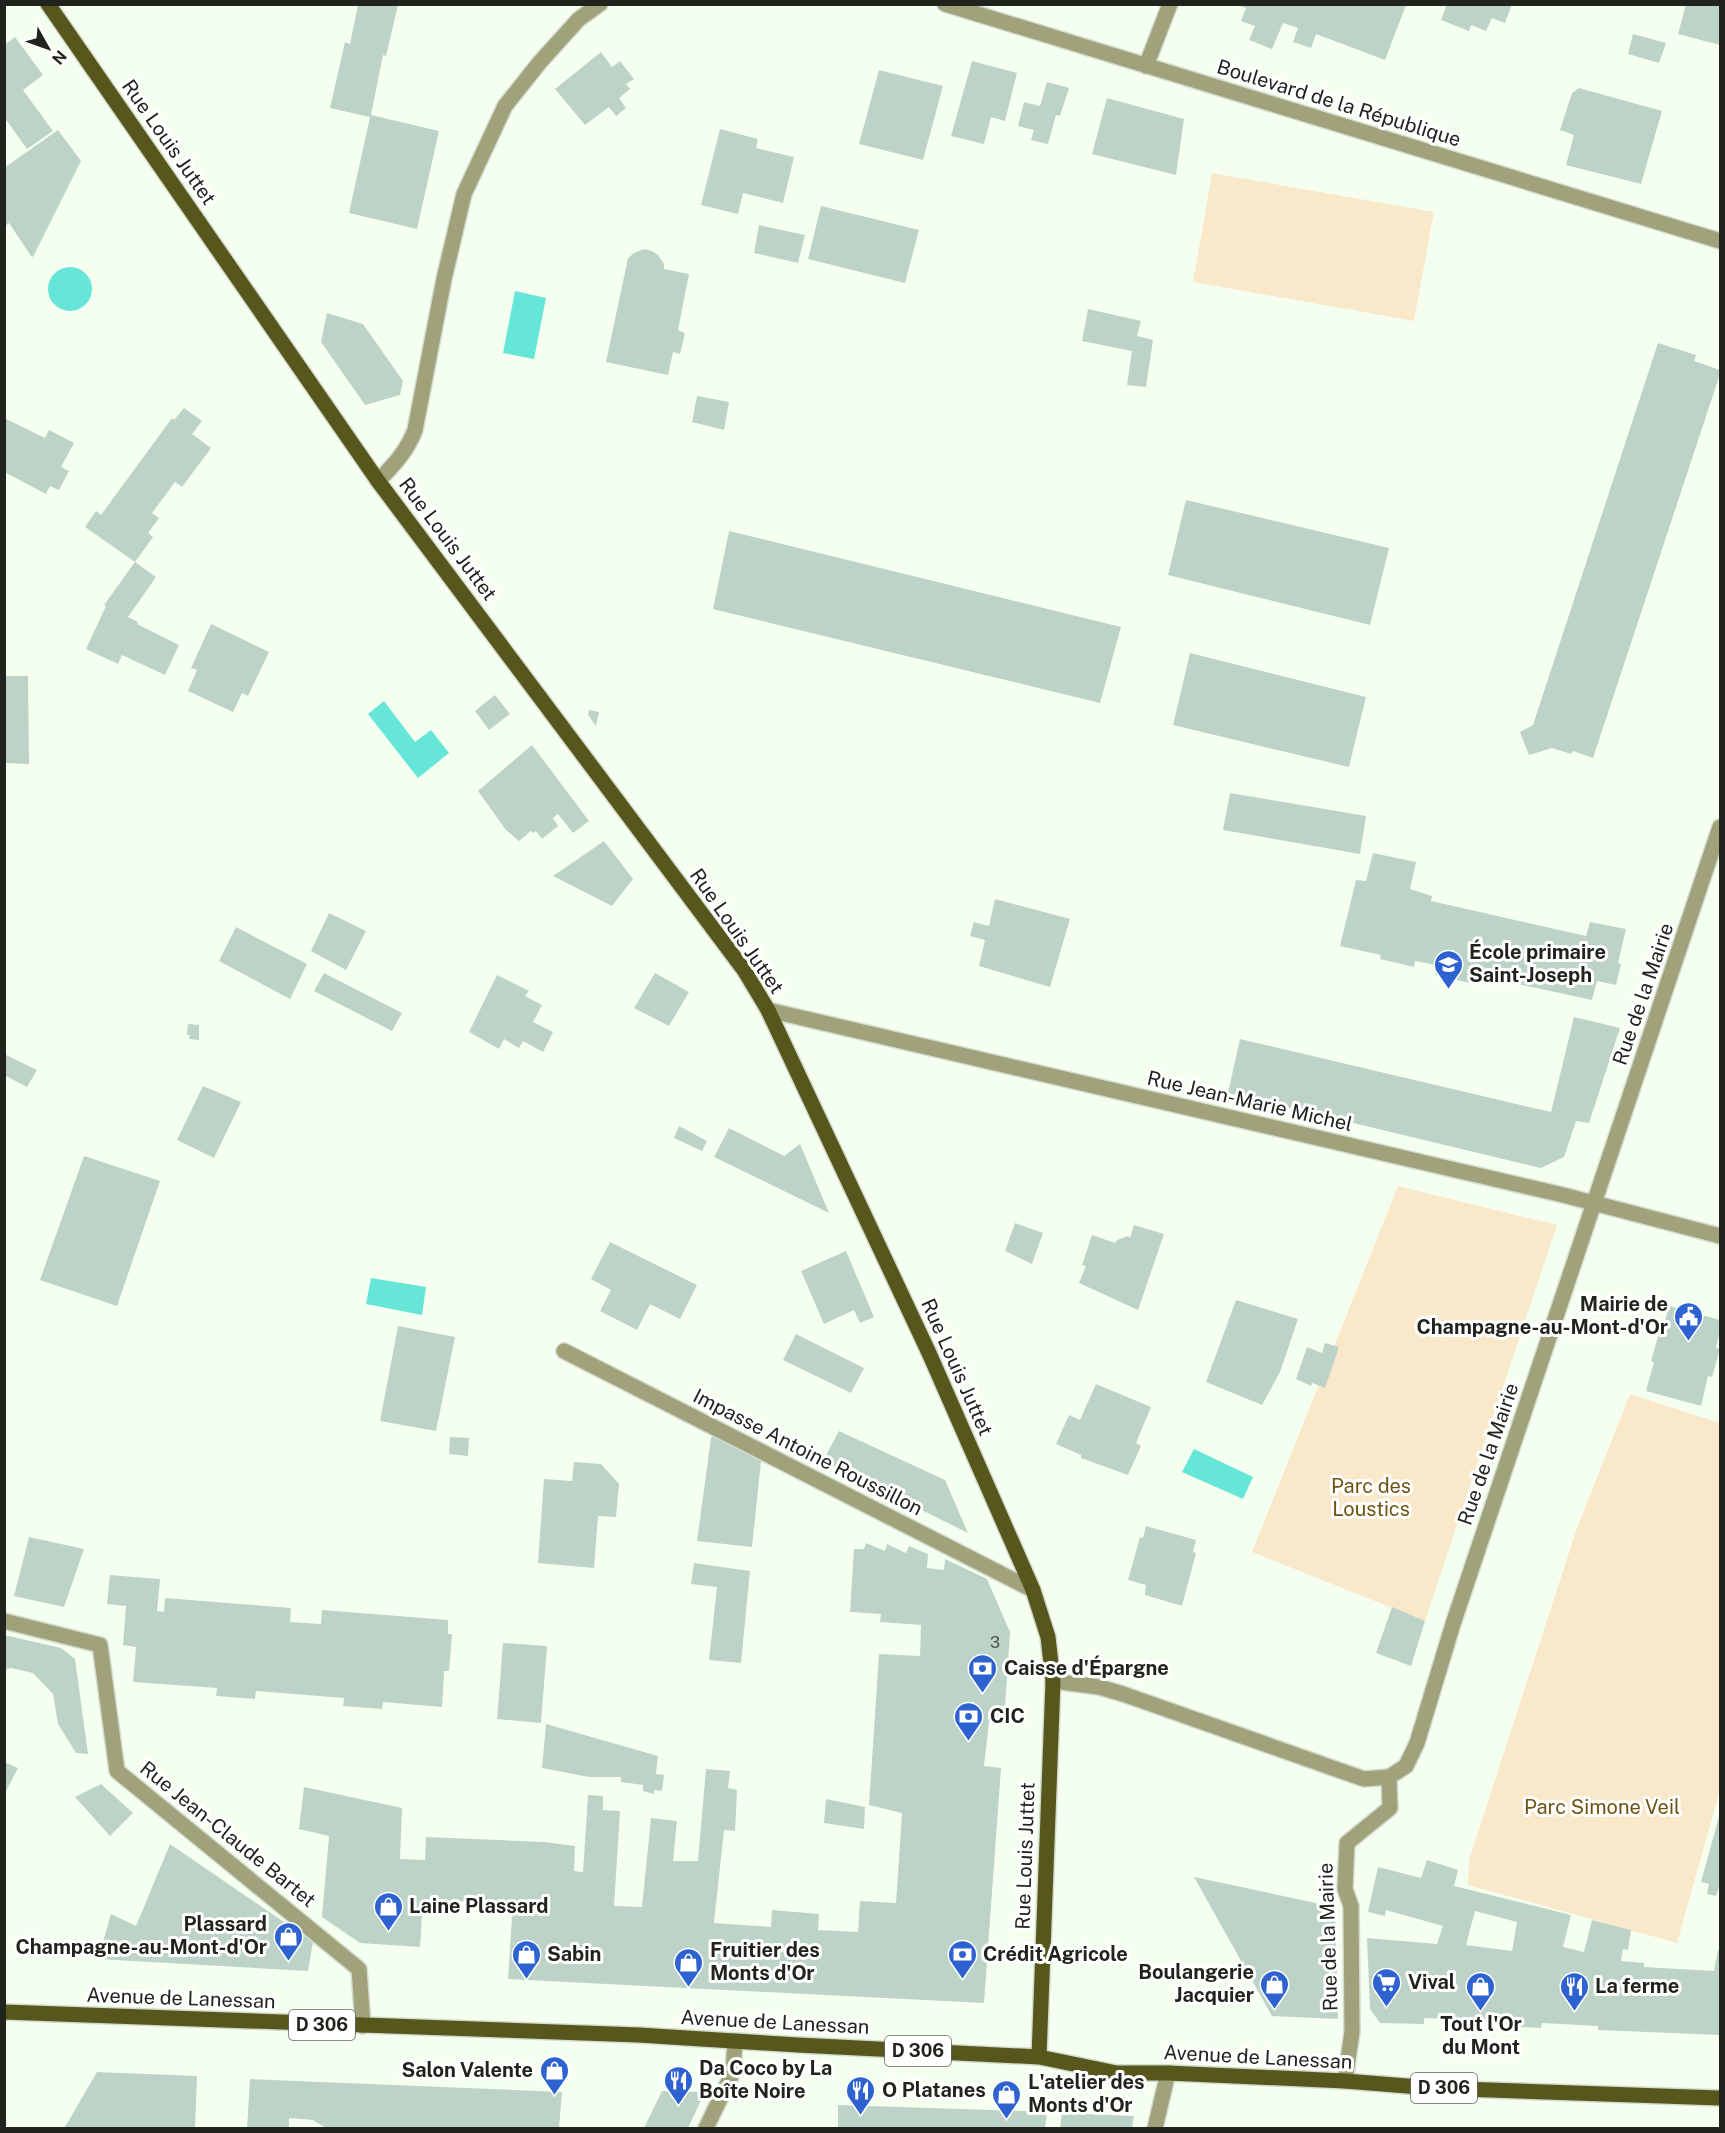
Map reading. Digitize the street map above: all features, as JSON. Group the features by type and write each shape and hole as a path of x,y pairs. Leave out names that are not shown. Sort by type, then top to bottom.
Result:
{"main road":[{"name":"Rue Louis Juttet","path":"48,4 378,481 744,970 768,1011 929,1353 1033,1590 1048,1637 1053,1681 1039,2003 1039,2057"},
{"name":"Avenue de Lanessan","path":"4,2012 639,2035 1039,2057 1117,2073 1168,2073 1345,2081 1432,2088 1720,2098"}],"street":[{"path":"378,481 409,446 415,430 441,291 464,194 506,106 540,62 579,19 600,4"},
{"name":"Boulevard de la République","path":"945,4 1720,241"},
{"path":"1146,66 1170,4"},
{"name":"Rue de la Mairie","path":"1345,2081 1352,2032 1351,1906 1345,1889 1347,1843 1390,1808 1389,1777 1406,1766 1418,1743 1453,1624 1720,827"},
{"name":"Rue Jean-Marie Michel","path":"768,1011 1593,1203 1720,1236"},
{"name":"Impasse Antoine Roussillon","path":"564,1351 1033,1590"},
{"name":"Rue Jean-Claude Bartet","path":"4,1620 100,1645 117,1771 359,1969 363,2026"},
{"path":"1053,1681 1123,1694 1364,1779 1389,1777"},
{"path":"706,2128 733,2072 735,2041"},
{"path":"1155,2128 1168,2073"}],"green space":[{"path":"1212,173 1434,212 1414,321 1193,282"},
{"name":"Parc des Loustics","path":"1398,1186 1557,1225 1425,1621 1252,1552"},
{"name":"Parc Simone Veil","path":"1630,1394 1720,1423 1720,1790 1677,1943 1468,1885 1469,1860 1577,1528"}],"water":[{"path":"70,267 79,268 86,273 91,280 91,298 86,305 79,310 70,311 61,310 54,305 49,298 48,289 49,280 54,273 61,268"},
{"path":"515,291 546,298 534,359 503,353"},
{"path":"384,701 415,742 431,730 449,753 418,778 368,714"},
{"path":"371,1278 426,1287 422,1315 366,1304"},
{"path":"1194,1449 1253,1477 1243,1499 1182,1472"}],"building":[{"path":"1447,4 1512,4 1505,23 1492,18 1486,31 1471,25 1469,31 1441,20"},
{"path":"1686,4 1720,4 1720,45 1678,34"},
{"path":"358,5 398,5 386,56 383,55 371,115 439,131 417,229 349,213 370,117 330,108 345,42 350,44"},
{"path":"1238,5 1406,5 1385,60 1316,34 1311,48 1293,42 1298,28 1283,23 1272,49 1249,40 1255,26 1241,21 1246,8"},
{"path":"1633,34 1666,43 1659,63 1628,54"},
{"path":"15,37 43,75 23,90 53,131 27,149 4,117 4,45"},
{"path":"601,52 612,67 620,61 634,79 626,84 630,89 619,98 626,108 616,116 609,107 585,125 555,89"},
{"path":"972,61 1017,73 1005,121 991,117 984,144 951,136"},
{"path":"879,70 943,86 923,160 859,144"},
{"path":"1047,82 1069,88 1060,116 1056,115 1048,144 1031,140 1034,130 1018,126 1024,102 1040,106"},
{"path":"1579,88 1662,111 1641,184 1566,165 1574,135 1560,130 1572,93"},
{"path":"1107,98 1184,119 1176,175 1092,154"},
{"path":"720,129 758,139 756,148 794,157 783,203 743,193 738,214 701,205"},
{"path":"58,130 81,161 33,257 9,223 4,227 4,168"},
{"path":"821,206 919,230 905,283 808,259"},
{"path":"759,225 805,235 798,263 754,253"},
{"path":"644,249 658,255 664,264 664,269 689,274 678,330 685,333 680,354 673,352 668,375 606,362 628,258"},
{"path":"1088,309 1141,321 1137,336 1153,340 1146,387 1127,385 1132,351 1082,341"},
{"path":"327,313 363,324 403,381 400,395 365,405 321,342"},
{"path":"1658,343 1696,355 1694,361 1720,370 1720,374 1593,758 1573,751 1571,754 1552,748 1529,755 1520,732 1533,725"},
{"path":"697,396 729,402 724,430 692,422"},
{"path":"184,408 202,421 192,434 211,448 182,487 175,482 152,513 159,518 148,533 153,537 135,562 85,527 96,511 101,515 172,418 174,420"},
{"path":"4,418 45,438 49,430 74,443 61,467 69,471 59,490 50,486 46,494 4,472"},
{"path":"1186,500 1389,548 1370,625 1168,575"},
{"path":"729,531 1121,627 1100,703 713,609"},
{"path":"135,562 156,577 128,617 138,622 137,624 179,645 165,675 122,655 118,664 86,649 106,606 104,605"},
{"path":"211,624 269,652 248,696 242,693 233,712 188,691 197,670 191,668"},
{"path":"1190,653 1366,697 1349,767 1173,725"},
{"path":"4,676 28,676 29,764 4,763"},
{"path":"495,695 510,714 489,730 475,711"},
{"path":"589,710 599,712 596,726 588,715"},
{"path":"532,745 589,821 573,833 558,814 553,818 558,826 542,839 536,831 533,833 531,831 519,841 506,830 478,791"},
{"path":"1230,793 1366,816 1360,854 1223,830"},
{"path":"604,841 633,879 612,906 553,876"},
{"path":"1373,853 1416,862 1410,889 1432,896 1431,901 1586,936 1590,922 1626,929 1618,963 1621,964 1616,985 1597,981 1592,1000 1477,975 1475,984 1435,975 1437,965 1415,961 1414,967 1380,959 1381,955 1340,946 1356,880 1366,881"},
{"path":"995,899 1070,919 1050,987 979,966 985,940 970,936 974,922 989,926"},
{"path":"329,913 366,931 346,970 311,951"},
{"path":"236,927 307,964 290,999 219,961"},
{"path":"324,973 402,1013 392,1031 314,991"},
{"path":"655,973 689,992 669,1026 634,1008"},
{"path":"497,975 529,991 525,996 542,1005 533,1022 553,1032 543,1052 523,1041 519,1048 504,1039 499,1049 469,1032"},
{"path":"1574,1017 1620,1028 1589,1123 1576,1121 1564,1157 1541,1168 1228,1093 1240,1039 1551,1112"},
{"path":"188,1024 199,1025 199,1040 189,1039"},
{"path":"4,1054 37,1070 27,1087 4,1075"},
{"path":"203,1086 241,1102 214,1158 177,1140"},
{"path":"679,1126 707,1141 702,1151 674,1138"},
{"path":"729,1128 784,1156 800,1144 829,1213 714,1157"},
{"path":"84,1156 160,1181 117,1306 40,1280"},
{"path":"1015,1223 1043,1233 1032,1264 1005,1251"},
{"path":"1134,1225 1164,1234 1138,1310 1079,1283 1086,1266 1082,1265 1092,1235 1115,1243 1128,1236 1130,1238"},
{"path":"610,1242 697,1285 680,1319 650,1304 637,1330 600,1311 611,1290 591,1279"},
{"path":"846,1251 874,1317 860,1323 854,1310 824,1324 801,1271"},
{"path":"1236,1300 1298,1319 1280,1372 1262,1405 1206,1382"},
{"path":"1669,1306 1720,1320 1716,1348 1720,1349 1712,1377 1708,1376 1701,1406 1646,1391 1654,1362 1651,1361"},
{"path":"398,1326 455,1337 436,1431 380,1421"},
{"path":"796,1334 864,1368 851,1393 783,1360"},
{"path":"1325,1343 1339,1347 1325,1388 1312,1383 1311,1386 1296,1379 1307,1347 1322,1353"},
{"path":"1096,1384 1151,1407 1136,1443 1141,1446 1128,1475 1081,1458 1081,1455 1056,1444 1069,1415 1080,1420"},
{"path":"716,1430 762,1452 752,1547 697,1541 711,1438"},
{"path":"839,1431 945,1480 968,1533 823,1461"},
{"path":"450,1437 469,1438 468,1456 449,1454"},
{"path":"574,1462 601,1464 619,1484 616,1517 598,1516 594,1568 538,1563 544,1479 572,1481"},
{"path":"1146,1526 1196,1540 1193,1552 1196,1553 1182,1606 1145,1595 1146,1585 1128,1580 1140,1537 1143,1538"},
{"path":"29,1537 84,1549 64,1607 14,1596"},
{"path":"866,1543 885,1551 887,1544 906,1553 909,1546 928,1554 927,1568 944,1570 945,1559 987,1579 1010,1632 1004,1723 989,1722 984,1766 1001,1768 984,2003 508,1979 513,1903 423,1900 420,1947 360,1943 322,1917 329,1836 299,1829 304,1787 402,1808 400,1859 425,1860 426,1837 544,1842 575,1846 574,1871 583,1872 588,1795 603,1796 603,1810 620,1811 614,1906 642,1907 651,1818 677,1821 673,1861 698,1861 706,1769 730,1771 728,1788 737,1790 735,1831 724,1830 714,1923 771,1927 772,1910 819,1914 818,1930 858,1932 860,1901 896,1903 902,1813 869,1805 879,1654 920,1656 921,1625 880,1622 881,1614 850,1612 854,1549 864,1549"},
{"path":"694,1563 750,1571 741,1663 709,1660 717,1587 691,1584"},
{"path":"110,1575 160,1579 157,1611 164,1612 165,1598 291,1608 290,1622 321,1624 322,1610 448,1620 448,1634 452,1634 449,1671 444,1671 442,1707 383,1702 382,1709 343,1706 344,1698 256,1691 255,1699 216,1696 217,1688 133,1682 136,1647 123,1645 126,1606 107,1604"},
{"path":"1392,1607 1425,1621 1411,1666 1376,1653"},
{"path":"4,1635 61,1648 75,1659 88,1754 76,1753 58,1724 53,1694 33,1673 11,1668 4,1670"},
{"path":"503,1643 547,1646 541,1723 497,1719"},
{"path":"546,1724 658,1756 656,1774 664,1775 662,1791 654,1790 654,1794 643,1791 643,1785 621,1782 621,1777 589,1777 542,1768"},
{"path":"4,1762 18,1768 4,1795"},
{"path":"101,1784 133,1813 110,1836 75,1797"},
{"path":"826,1799 865,1807 864,1829 824,1823"},
{"path":"1720,1813 1720,1888 1716,1896 1707,1894 1709,1884 1701,1882"},
{"path":"170,1844 313,1942 308,1971 98,1959 111,1914 136,1926"},
{"path":"1427,1860 1458,1870 1454,1886 1571,1915 1563,1947 1584,1952 1592,1920 1631,1930 1628,1950 1623,1949 1621,1961 1644,1963 1644,1967 1714,1971 1718,1950 1720,1951 1720,2035 1598,2030 1598,2026 1542,2023 1541,2028 1504,2026 1505,2021 1424,2018 1424,2024 1380,2023 1370,2009 1367,1938 1437,1944 1443,1926 1386,1910 1385,1916 1368,1912 1378,1867 1421,1878","holes":["1475,1911 1517,1922 1512,1951 1466,1945"]},
{"path":"1194,1877 1335,1907 1338,2019 1272,2016"},
{"path":"97,2072 197,2076 195,2128 65,2127"},
{"path":"250,2079 562,2092 559,2128 326,2128 313,2120 289,2118 289,2128 247,2128"},
{"path":"662,2091 705,2092 688,2128 644,2128"},
{"path":"838,2105 1047,2112 1045,2128 838,2128"},
{"path":"1062,2113 1134,2116 1132,2128 1060,2128"}],"place":[{"name":"École primaire Saint-Joseph","path":"1448,990"},
{"name":"Mairie de Champagne-au-Mont-d'Or","path":"1689,1342"},
{"name":"Caisse d'Épargne","path":"983,1694"},
{"name":"CIC","path":"969,1742"},
{"name":"Laine Plassard","path":"388,1932"},
{"name":"Plassard Champagne-au-Mont-d'Or","path":"288,1962"},
{"name":"Sabin","path":"526,1980"},
{"name":"Crédit Agricole","path":"962,1980"},
{"name":"Fruitier des Monts d'Or","path":"689,1988"},
{"name":"Vival","path":"1387,2008"},
{"name":"Boulangerie Jacquier","path":"1275,2010"},
{"name":"Tout l'Or du Mont","path":"1481,2012"},
{"name":"La ferme","path":"1574,2012"},
{"name":"Salon Valente","path":"554,2096"},
{"name":"Da Coco by La Boîte Noire","path":"678,2106"},
{"name":"O Platanes","path":"861,2116"},
{"name":"L'atelier des Monts d'Or","path":"1007,2120"}]}
